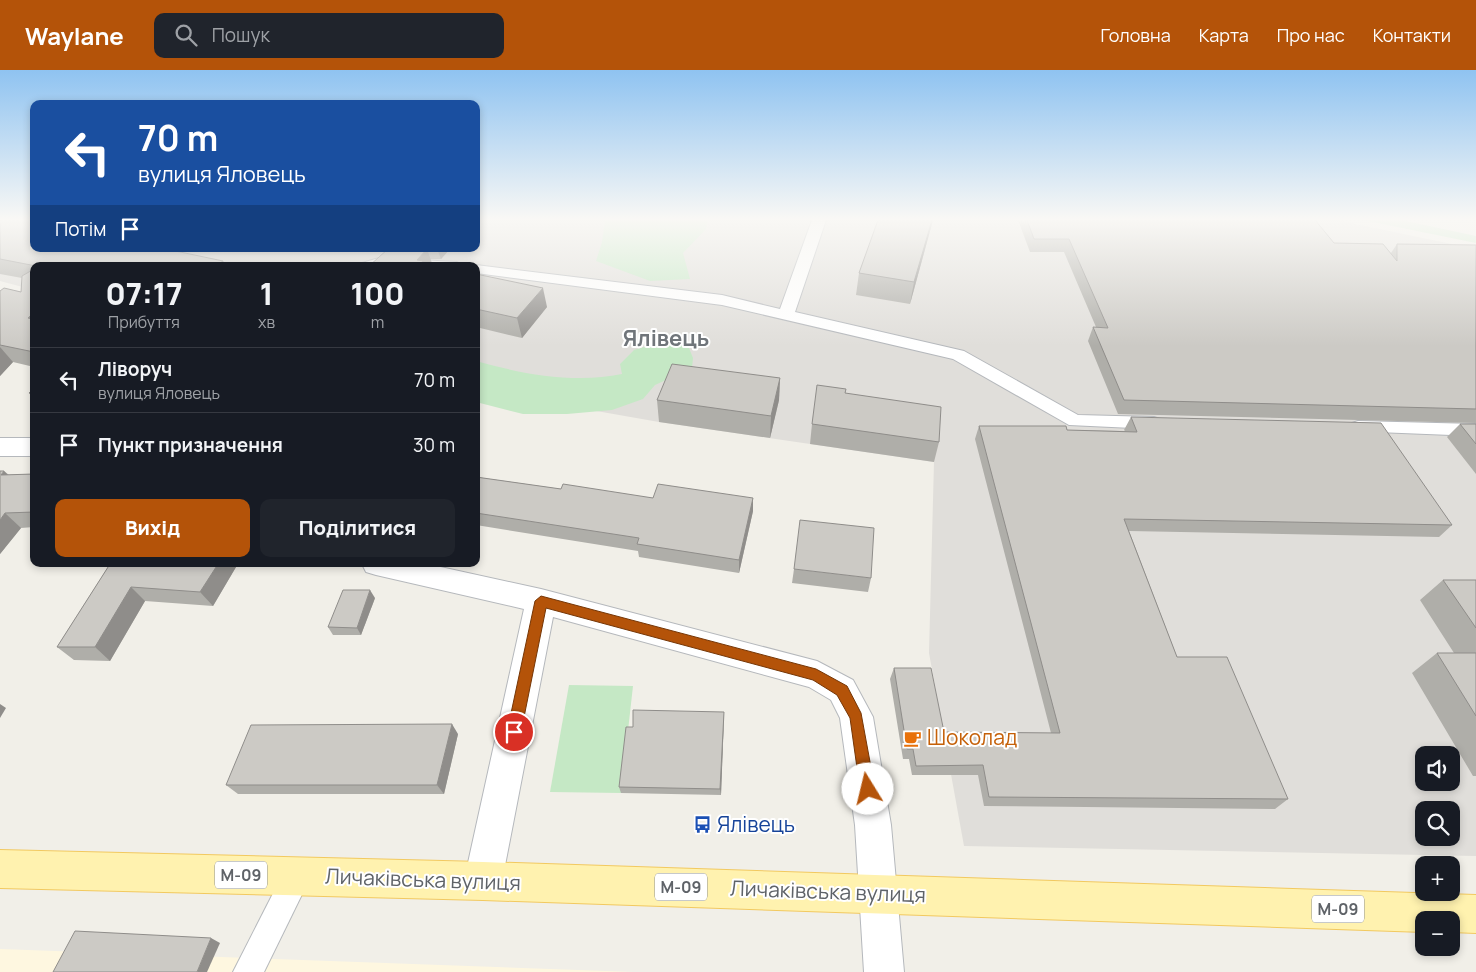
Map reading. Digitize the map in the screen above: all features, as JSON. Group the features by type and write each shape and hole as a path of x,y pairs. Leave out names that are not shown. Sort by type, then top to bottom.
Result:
{"main road":[{"name":"Личаківська вулиця","path":"0,869 483,881 1476,914"}],"street":[{"path":"0,447 30,447"},
{"path":"389,567 541,601 816,675 842,690 856,717 873,825 880,895 884,972"},
{"path":"483,881 541,601"}],"lane":[{"path":"786,315 804,262"},
{"path":"480,270 722,300 958,355 1075,421 1172,423"},
{"path":"1339,427 1476,430"},
{"path":"248,972 297,876"}],"shaded area":[{"path":"0,262 30,262 30,289 0,281"},
{"path":"480,262 1476,262 1476,856 964,846 929,653 934,462 659,422 480,391"},
{"path":"0,949 634,972 0,972"}],"green space":[{"path":"599,262 685,262 690,279 650,281"},
{"path":"657,343 687,343 693,358 692,368 655,385 643,399 612,410 567,414 523,414 480,403 480,362 549,376 567,378 604,377 622,374 620,364 634,350"},
{"path":"569,685 633,686 621,793 550,792"}],"building":[{"path":"16,262 30,262 30,265"},
{"path":"863,262 920,262 914,282 859,273"},
{"path":"1079,262 1476,262 1476,409 1124,400 1093,327 1108,328"},
{"path":"30,271 30,316 28,318 30,319 30,351 0,345 0,291 4,288 21,292 22,276"},
{"path":"480,275 543,288 517,318 480,310"},
{"path":"672,364 780,378 771,416 657,400"},
{"path":"817,385 846,389 845,393 941,407 939,442 812,424"},
{"path":"1131,417 1381,423 1452,525 1124,519 1177,657 1227,657 1288,799 989,797 983,765 916,766 913,749 907,749 894,668 931,668 944,732 1060,733 979,426 1066,426 1067,430 1137,432"},
{"path":"1460,424 1476,424 1476,444"},
{"path":"0,471 4,471 1,475 30,474 30,512 5,513 0,520"},
{"path":"480,478 561,489 563,484 653,498 658,484 753,498 739,560 637,544 639,538 480,514"},
{"path":"800,520 874,528 871,578 794,569"},
{"path":"108,567 216,567 200,592 131,587 95,647 57,647"},
{"path":"1443,580 1476,580 1476,628"},
{"path":"343,590 370,590 357,628 328,627"},
{"path":"1437,653 1476,653 1476,716"},
{"path":"633,710 724,712 720,789 619,787 626,727 633,727"},
{"path":"452,724 437,785 226,785 251,725"},
{"path":"75,931 211,938 197,972 53,972"}],"place":[{"name":"Шоколад","path":"913,738"},
{"name":"Ялівець","path":"703,825"}],"district":[{"name":"Ялівець","path":"666,338"}],"route":[{"path":"514,732 541,601 816,675 842,690 856,717 868,789"}]}
